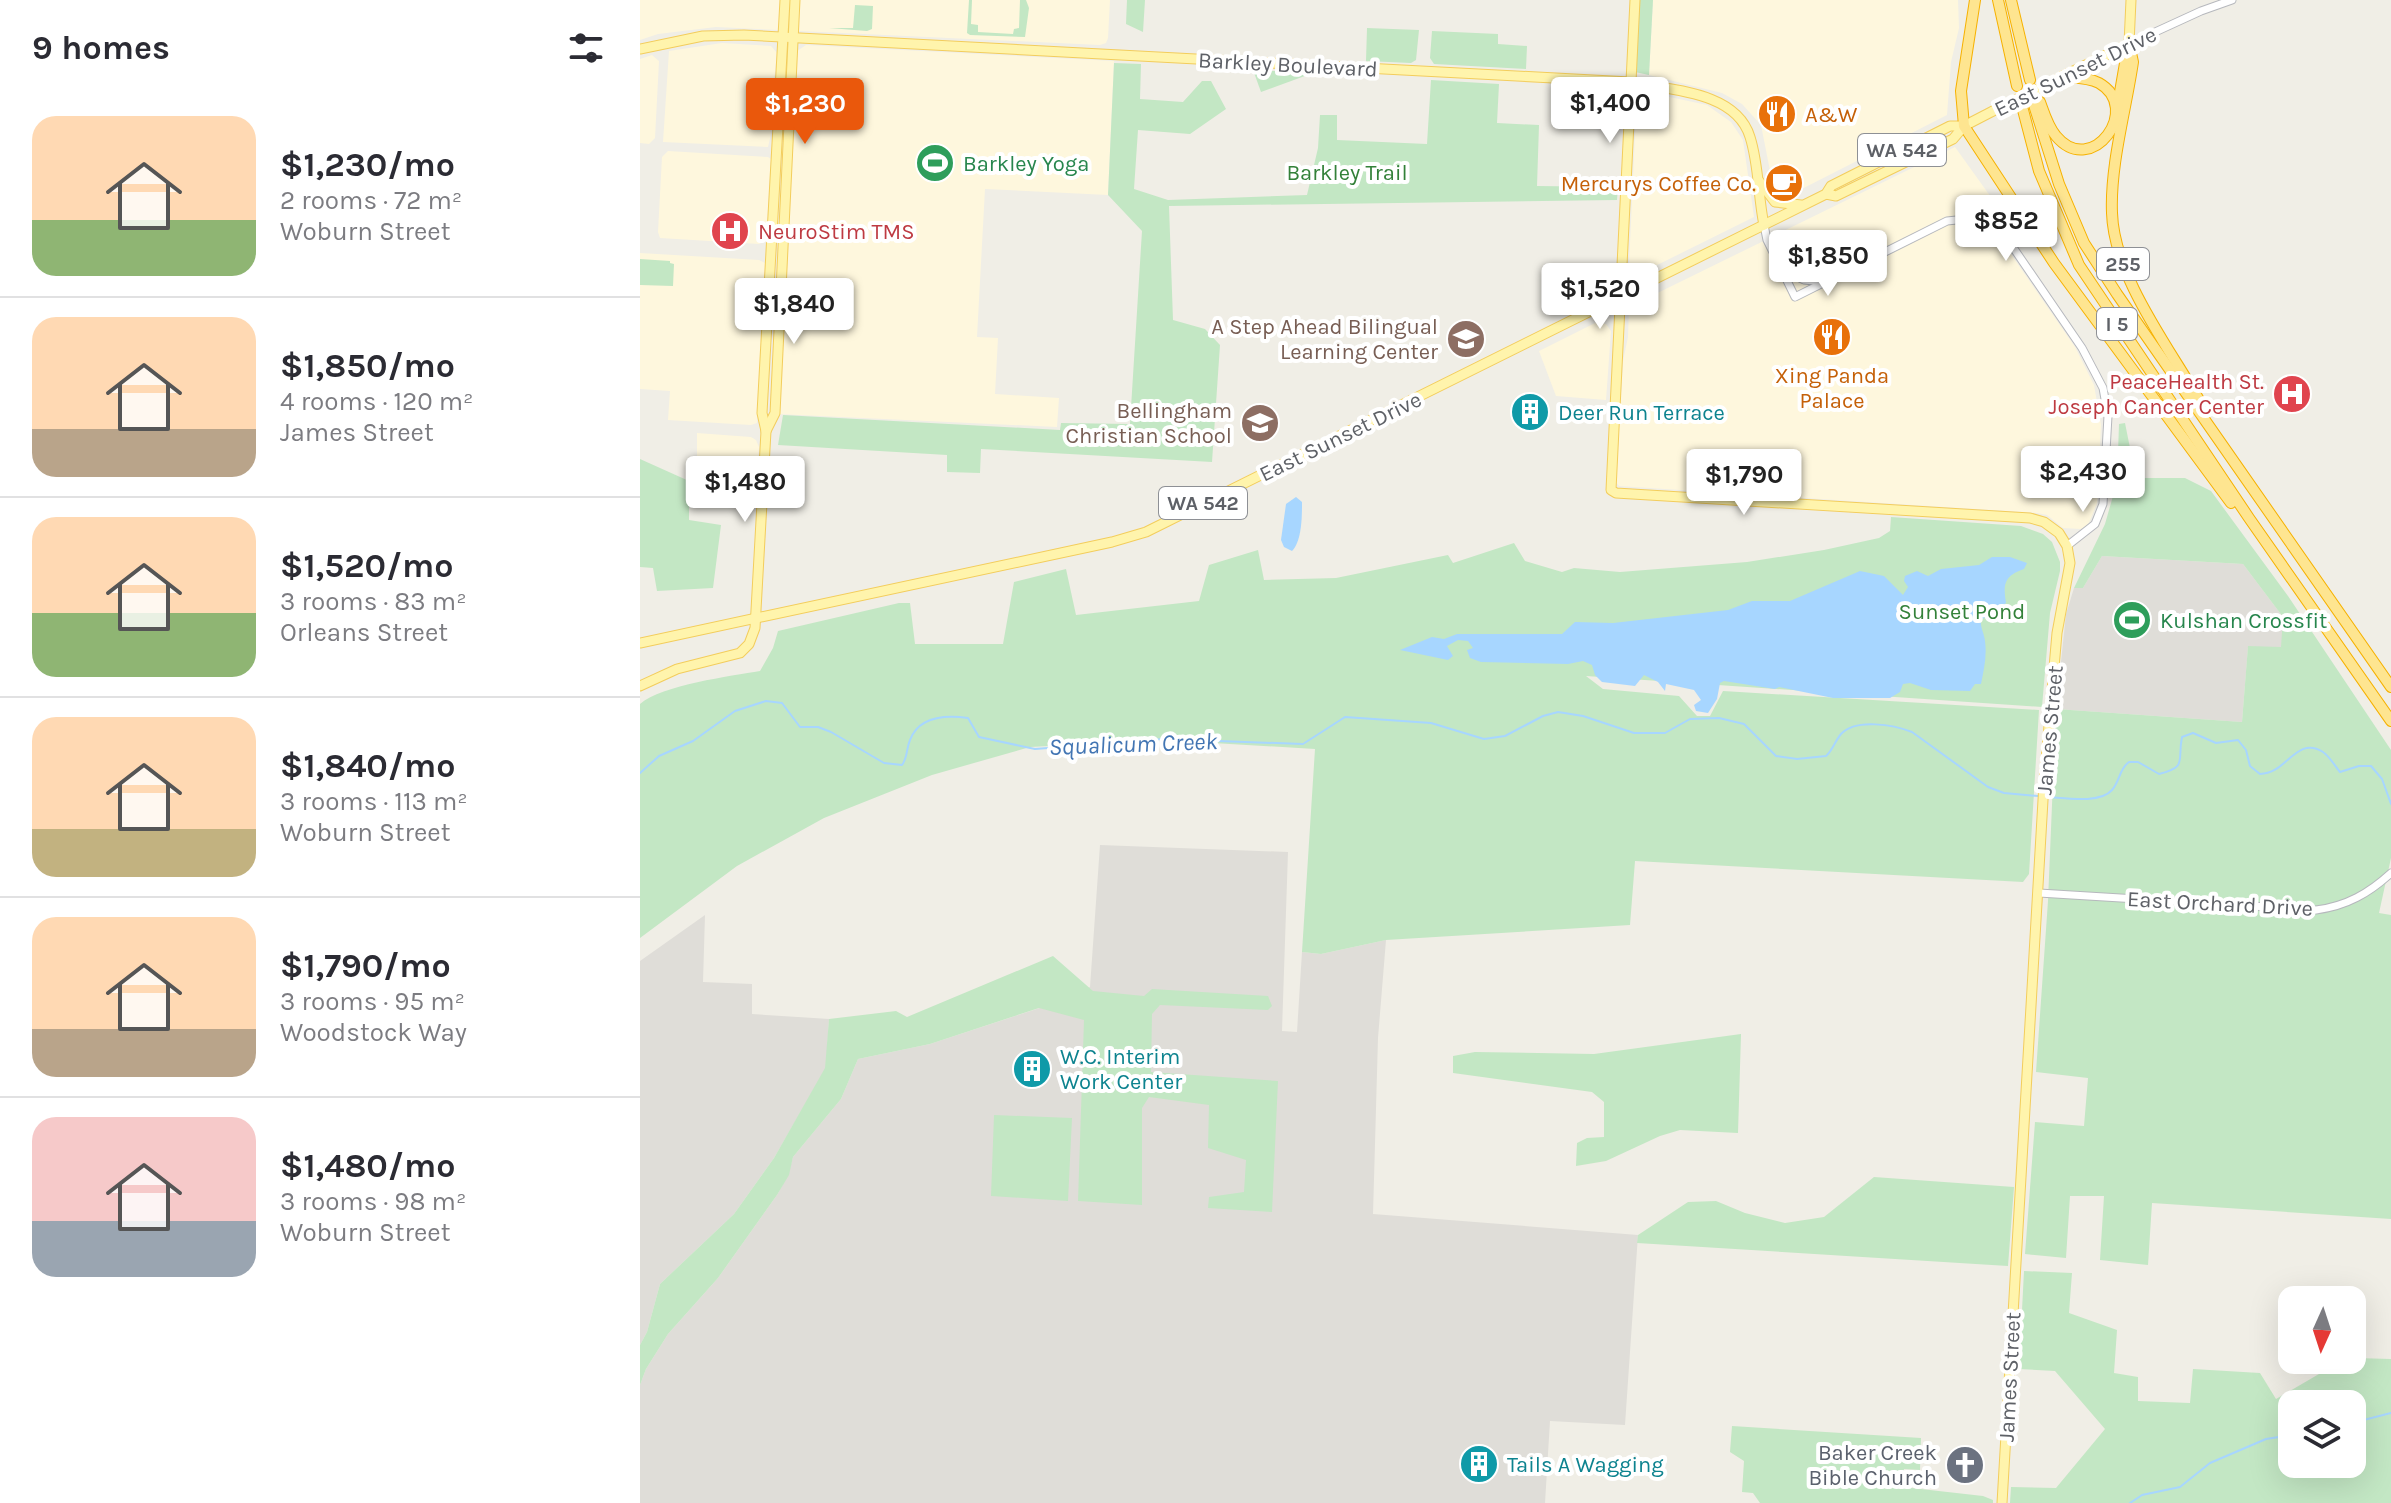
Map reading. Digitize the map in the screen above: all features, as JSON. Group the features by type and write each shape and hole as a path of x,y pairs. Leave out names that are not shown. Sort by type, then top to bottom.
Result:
{"highway":[{"path":"1975,0 1961,91 1964,126 2054,263 2129,367 2232,505 2249,518"},
{"path":"1998,0 2017,86"},
{"path":"2011,0 2030,80"},
{"path":"2116,115 2129,44"},
{"name":"255","path":"2129,44 2133,62 2113,183 2115,238 2131,282 2203,406 2206,420"},
{"path":"2060,78 2080,78 2100,83 2112,97 2116,115"},
{"name":"I 5","path":"2116,115 2113,126 2102,142 2094,148 2083,150 2063,143 2054,134 2037,103 2059,184 2084,243 2391,687"},
{"name":"I 5","path":"2023,110 2039,171 2079,265 2249,518 2391,721"}],"main road":[{"path":"785,0 788,38"},
{"path":"640,686 677,669 740,653 749,644 756,618 766,431 762,413 788,38 795,0"},
{"path":"1635,0 1611,490 1616,493 2030,518 2050,525 2067,546"},
{"path":"2129,44 2131,0"},
{"name":"Barkley Boulevard","path":"640,49 708,35 1630,82 1711,99 1734,113 1750,135 1764,225"},
{"name":"East Sunset Drive","path":"640,643 1112,542 1146,532 1826,194 1831,186 1950,126 1964,126 2129,44"},
{"path":"1757,177 1775,202 1804,205"},
{"name":"James Street","path":"2002,1503 2041,823 2057,633 2070,568 2067,546"}],"street":[{"name":"East Sunset Drive","path":"2129,44 2232,0"},
{"path":"1782,270 1804,280 1827,282 1947,221 1981,221 2008,240 2090,361 2106,400 2108,450 2100,515 2089,531 2067,546"},
{"name":"Barkley Boulevard","path":"1764,225 1767,240 1795,297 1827,282"},
{"name":"East Orchard Drive","path":"2039,893 2316,910 2360,897 2391,873"}],"shaded area":[{"path":"640,0 1110,0 1108,38 1106,43 1100,45 716,27 658,34 640,40"},
{"path":"1653,0 1958,0 1959,28 1951,62 1947,115 1788,196 1779,196 1774,191 1761,125 1742,104 1722,93 1649,75"},
{"path":"722,43 771,46 777,53 772,101 775,117 768,147 663,142 669,51"},
{"path":"806,45 1114,61 1108,195 985,189 977,337 998,338 995,394 1059,398 1057,427 777,414 797,51"},
{"path":"652,55 659,61 655,138 649,144 640,143 640,59"},
{"path":"1637,90 1707,105 1731,122 1743,140 1754,217 1643,272 1633,272 1629,266"},
{"path":"1955,147 1993,200 1988,221 2075,347 2094,385 2101,425 2097,503 2088,525 2081,529 2063,528 2047,515 2037,513 1619,486 1616,482 1629,307"},
{"path":"668,151 771,159 766,241 759,244 660,238 662,157"},
{"path":"640,253 759,260 765,263 757,423 668,420 670,391 640,389"},
{"path":"1597,322 1606,324 1611,331 1606,400 1556,396 1539,351"},
{"path":"697,433 756,440 759,447 755,507 732,506 730,488 706,485 697,479"},
{"path":"2102,556 2243,564 2283,617 2282,647 2248,647 2242,722 2056,709 2066,614 2074,588 2083,588"},
{"path":"1100,845 1288,852 1282,1031 1297,1032 1302,952 1321,954 1386,940 1378,1038 1373,1214 1638,1235 1625,1425 1550,1421 1545,1503 640,1503 640,1385 646,1369 668,1334 718,1278 777,1195 793,1157 841,1099 858,1059 930,1044 1070,998 1090,987"},
{"path":"705,915 703,982 752,984 752,1014 829,1019 826,1068 774,1158 734,1214 660,1284 647,1332 640,1345 640,961"}],"green space":[{"path":"969,0 972,0 971,24 978,25 978,32 1013,34 1014,29 1019,28 1020,0 1026,0 1029,8 1025,37 970,35 967,33"},
{"path":"1127,0 1145,0 1143,32 1126,24"},
{"path":"1639,0 1653,0 1649,75 1635,72"},
{"path":"855,5 873,6 872,29 829,28 853,28"},
{"path":"1367,28 1419,30 1416,60 1411,63 1366,61"},
{"path":"1432,31 1498,34 1498,44 1527,46 1526,69 1434,64 1430,58"},
{"name":"Barkley Trail","path":"1114,63 1141,64 1140,99 1183,102 1202,81 1211,81 1226,109 1190,134 1138,130 1134,189 1168,200 1307,195 1318,148 1320,115 1337,115 1337,140 1427,144 1431,80 1499,84 1497,123 1539,125 1537,186 1618,187 1617,200 1169,206 1173,320 1205,329 1220,345 1212,462 981,449 980,473 947,472 947,455 778,445 783,415 1060,430 1061,423 1130,424 1142,231 1108,195"},
{"path":"1253,70 1313,73 1261,92"},
{"path":"640,259 674,264 673,286 640,285"},
{"path":"2125,423 2136,478 2185,478 2211,491 2288,596 2391,750 2391,858 2379,913 2391,915 2391,1219 2152,1203 2148,1265 2100,1260 2104,1196 2070,1196 2066,1258 2025,1254 2035,1122 2084,1126 2088,1078 2036,1072 2048,901 2056,709 2242,722 2248,646 2281,647 2283,617 2243,564 2102,556 2083,588 2074,588 2105,524 2117,482 2119,424"},
{"path":"640,459 689,481 689,520 721,525 713,588 657,591 653,568 640,567"},
{"path":"1891,517 2021,526 2043,534 2052,542 2060,571 2050,613 2042,707 1586,676 1603,689 1679,696 1697,716 1710,716 1723,691 2039,710 2029,874 2023,882 1635,861 1630,925 1386,940 1321,954 1302,952 1315,749 1162,740 1030,747 932,775 824,818 737,866 640,938 640,704 650,697 680,687 760,671 773,648 778,631 910,603 915,644 1003,644 1014,582 1066,569 1076,615 1199,601 1209,565 1258,550 1264,580 1336,578 1448,555 1453,563 1514,543 1525,561 1562,572 1574,568 1620,572 1747,562 1824,550 1879,538 1890,531"},
{"path":"1053,956 1093,991 1144,996 1152,989 1268,996 1272,1006 1268,1010 1160,1005 1152,1014 1151,1072 1278,1081 1272,1212 1208,1208 1209,1197 1244,1192 1246,1160 1208,1148 1209,1105 1149,1097 1142,1108 1142,1205 1078,1201 1084,1020 1039,1008 930,1044 858,1059 841,1099 793,1157 789,1175 777,1195 718,1278 668,1334 646,1369 640,1385 640,1345 647,1332 660,1284 734,1214 774,1158 825,1068 829,1019 896,1011 907,1017"},
{"path":"1741,1034 1738,1133 1680,1130 1606,1161 1576,1166 1577,1143 1587,1138 1604,1137 1604,1102 1592,1092 1453,1073 1453,1056 1475,1052 1594,1054"},
{"path":"994,1115 1072,1118 1068,1201 991,1196"},
{"path":"1874,1177 2014,1187 2008,1266 1637,1243 1638,1235 1688,1202 1716,1201 1745,1213 1785,1223 1824,1217"},
{"path":"2024,1271 2072,1273 2069,1313 2117,1330 2114,1373 2138,1377 2138,1401 2190,1403 2193,1369 2260,1373 2278,1398 2278,1478 2366,1478 2366,1390 2291,1390 2319,1374 2366,1374 2366,1358 2391,1359 2391,1503 2010,1503 2011,1487 2056,1488 2105,1429 2055,1371 2019,1369"},
{"path":"1732,1426 1921,1438 1920,1470 1904,1469 1903,1479 1912,1488 1983,1496 1993,1500 1993,1503 1760,1503 1753,1493 1742,1492 1744,1461 1730,1452"}],"water":[{"path":"1296,497 1302,502 1300,535 1292,551 1284,547 1281,540 1286,504"},
{"name":"Sunset Pond","path":"1992,557 2010,557 2027,563 2024,569 2006,582 2006,603 1981,620 1986,647 1984,668 1981,684 1975,684 1970,691 1931,690 1910,683 1903,684 1900,692 1890,698 1833,698 1779,687 1775,689 1724,681 1720,683 1717,699 1708,713 1696,711 1694,705 1701,700 1694,690 1666,684 1665,691 1658,682 1644,675 1635,686 1602,682 1595,675 1592,665 1583,661 1568,664 1481,662 1470,658 1467,650 1473,648 1468,641 1458,640 1447,646 1453,656 1448,660 1400,650 1432,637 1444,639 1457,634 1562,634 1575,622 1613,623 1728,610 1752,601 1790,601 1860,571 1884,576 1903,595 1908,587 1905,576 1917,571 1928,576 1941,569 1979,565"}],"waterway":[{"name":"Squalicum Creek","path":"640,773 659,756 693,741 735,711 766,701 782,703 800,727 818,727 884,763 902,765 914,732 927,722 942,717 968,718 979,737 1035,749 1164,739 1303,744 1345,717 1431,723 1484,739 1505,736 1543,716 1558,712 1583,716 1634,733 1665,733 1690,719 1719,718 1744,724 1776,756 1797,759 1826,756 1848,729 1865,724 1886,725 1912,732 1988,787 2004,793 2038,796"},
{"name":"Squalicum Creek","path":"2048,797 2082,799 2107,794 2129,762 2138,762 2159,774 2174,769 2180,762 2182,737 2193,733 2216,743 2238,740 2246,750 2250,766 2260,774 2277,768 2306,748 2323,752 2340,772 2371,766 2382,779 2391,804"},
{"path":"2366,1419 2391,1413"},
{"path":"2130,1503 2142,1495 2180,1487 2210,1463 2266,1439 2278,1437"}],"place":[{"name":"A&W","path":"1777,114"},
{"name":"Barkley Yoga","path":"935,163"},
{"name":"Mercurys Coffee Co.","path":"1784,183"},
{"name":"NeuroStim TMS","path":"730,231"},
{"name":"Xing Panda Palace","path":"1832,337"},
{"name":"A Step Ahead Bilingual Learning Center","path":"1466,339"},
{"name":"PeaceHealth St. Joseph Cancer Center","path":"2292,394"},
{"name":"Deer Run Terrace","path":"1530,412"},
{"name":"Bellingham Christian School","path":"1260,423"},
{"name":"Kulshan Crossfit","path":"2132,620"},
{"name":"W.C. Interim Work Center","path":"1032,1069"},
{"name":"Tails A Wagging","path":"1479,1464"},
{"name":"Baker Creek Bible Church","path":"1965,1465"}]}
